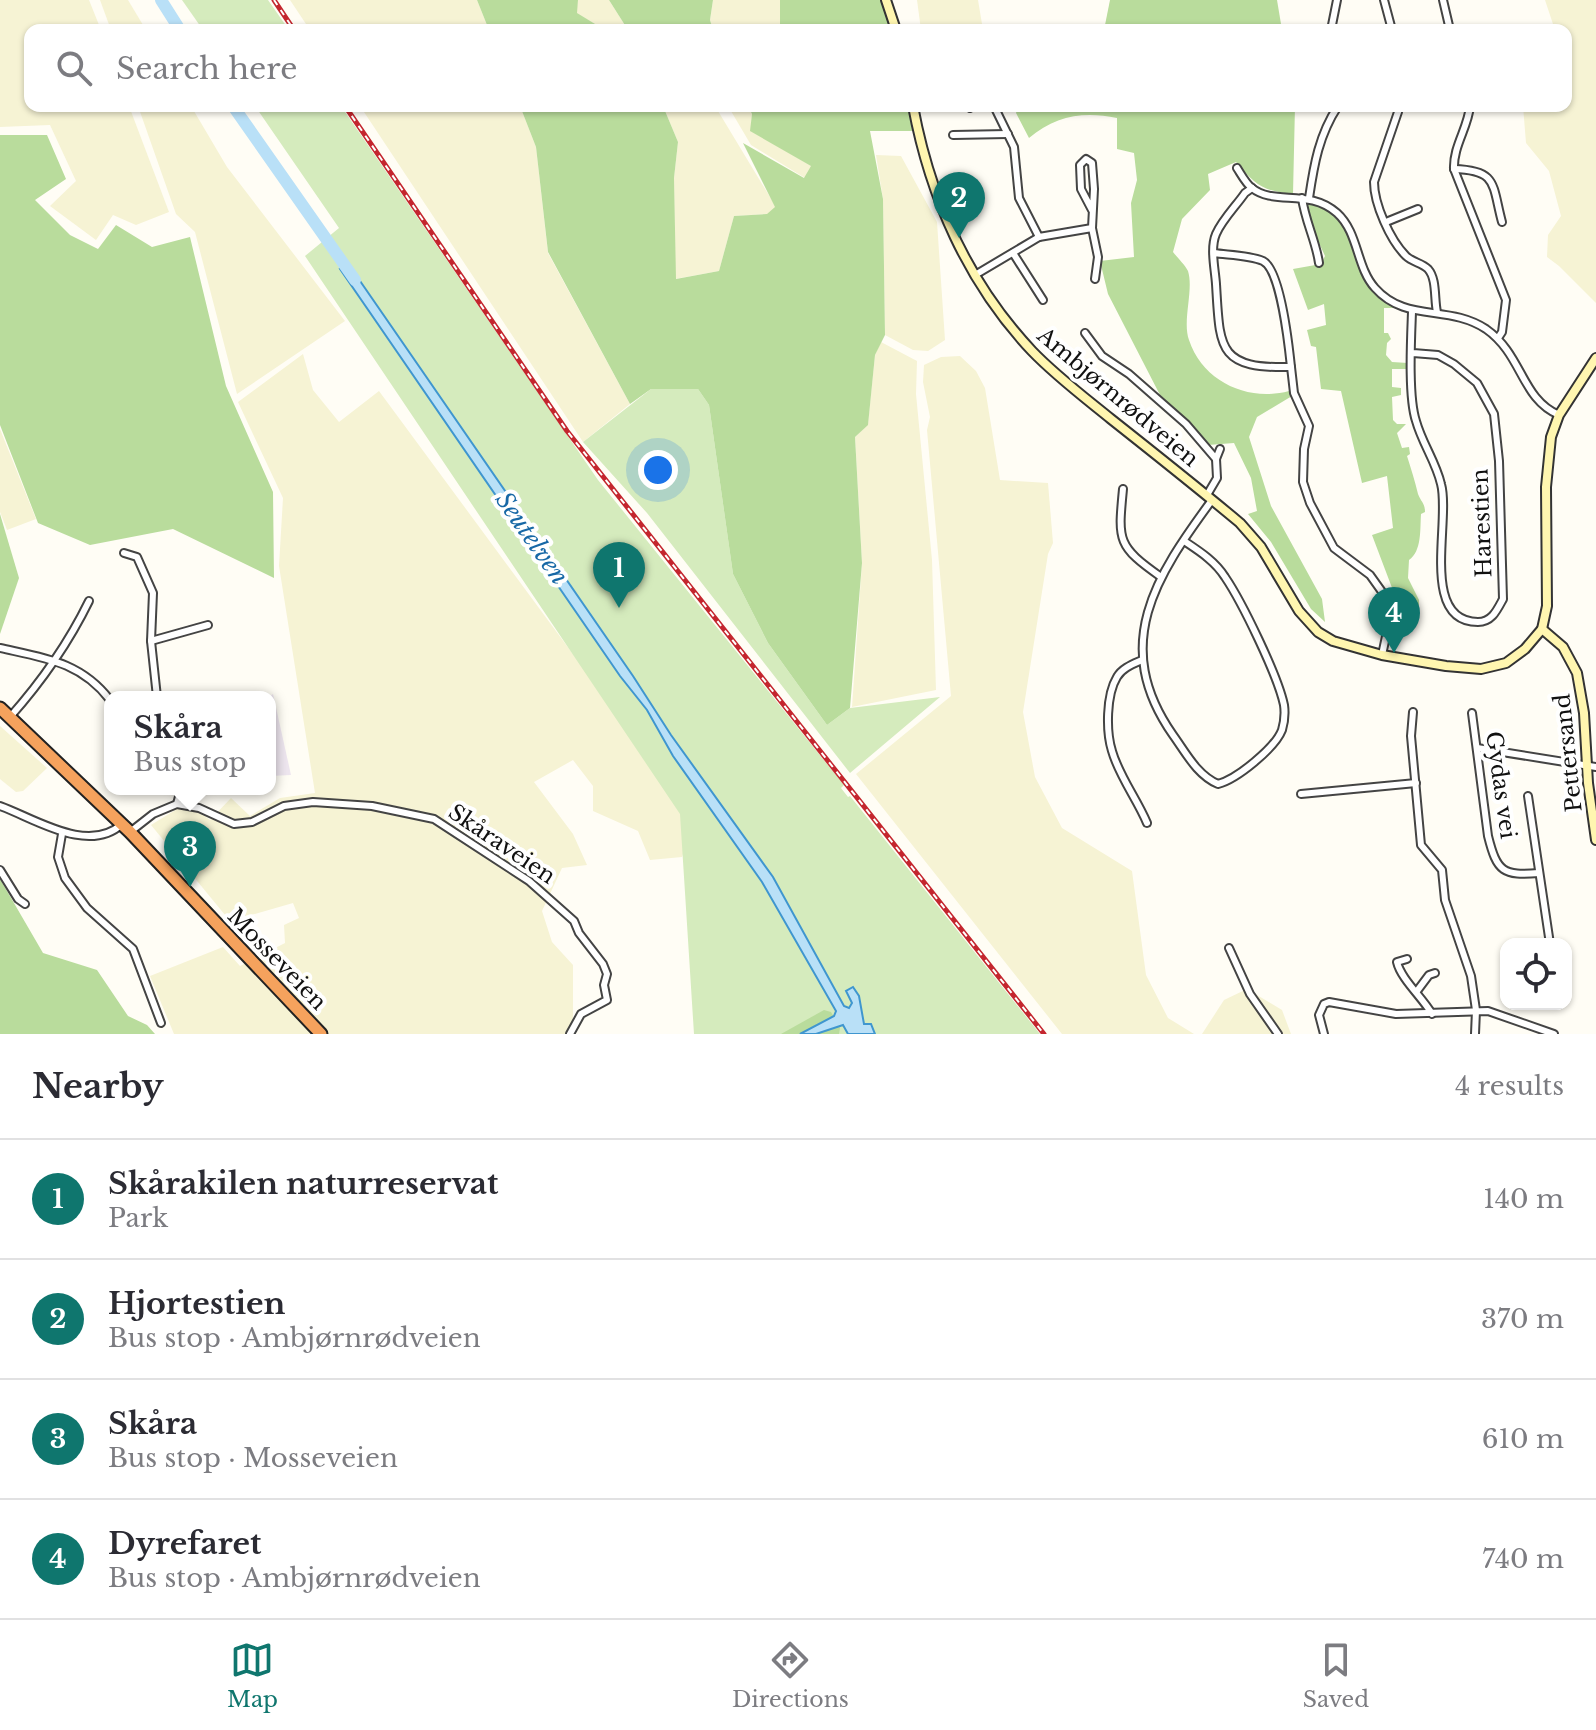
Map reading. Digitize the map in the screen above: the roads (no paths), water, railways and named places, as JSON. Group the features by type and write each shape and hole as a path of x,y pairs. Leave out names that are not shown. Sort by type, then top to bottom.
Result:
{"highway":[{"name":"Mosseveien","path":"0,708 126,828 321,1034"}],"street":[{"path":"886,0 894,24"},
{"path":"1332,24 1337,0"},
{"path":"1384,0 1390,24"},
{"path":"1443,0 1449,24"},
{"name":"Ambjørnrødveien","path":"914,112 928,171 952,233 998,310 1032,351 1076,391 1251,534 1299,611 1318,632 1345,647 1471,669 1495,667 1515,657 1542,629"},
{"path":"997,112 1014,147 1019,198 1039,237"},
{"path":"1319,263 1317,248 1305,219 1305,198 1316,152 1325,126 1334,112"},
{"path":"1398,112 1374,182 1374,191 1386,222 1407,257 1428,269 1437,312"},
{"path":"1470,112 1454,155 1454,169 1506,300 1502,332 1498,338"},
{"path":"953,135 1008,134"},
{"path":"1092,210 1081,189 1080,165 1086,159 1092,163 1092,210 1092,228 1098,257 1095,279"},
{"path":"1237,168 1252,188 1272,196 1305,198 1323,203 1344,221 1373,287 1390,302 1412,312 1461,316 1498,338 1514,356 1536,400 1559,415"},
{"path":"1454,169 1474,169 1485,174 1492,184 1502,222"},
{"path":"1252,188 1245,193 1215,235 1219,331 1223,346 1233,358 1250,366 1291,367"},
{"path":"1386,222 1418,209"},
{"path":"975,275 1039,237 1092,228"},
{"path":"1013,253 1043,300"},
{"path":"1214,253 1263,261 1271,268 1282,308 1294,393 1309,426 1304,449 1303,482 1310,503 1334,548 1370,575 1385,596 1388,627 1382,655"},
{"name":"Harestien","path":"1412,312 1411,368 1415,419 1441,484 1444,506 1441,581 1444,600 1451,611 1462,618 1470,622 1484,622 1495,615 1503,599 1499,461 1494,414 1477,383 1454,364 1438,355 1413,353"},
{"name":"Ambjørnrødveien","path":"1085,333 1102,356 1129,374 1186,424 1216,459"},
{"path":"1542,629 1547,606 1547,460 1559,415 1596,358"},
{"name":"Ambjørnrødveien","path":"1210,498 1217,478 1216,459 1220,449"},
{"path":"1123,489 1122,539 1135,559 1161,577"},
{"path":"1184,541 1212,561 1225,577 1269,666 1284,706 1282,730 1274,742 1234,778 1218,784 1202,775 1162,718 1153,702 1142,660 1148,607 1161,577 1210,498"},
{"path":"124,553 137,557 153,593 151,641 156,691"},
{"path":"10,717 55,661 89,601"},
{"path":"151,641 208,625"},
{"name":"Pettersand","path":"1542,629 1563,647 1577,673 1591,767 1596,840"},
{"path":"0,648 55,661 90,678 104,693"},
{"path":"1142,660 1127,666 1117,677 1111,697 1109,727 1111,751 1147,823"},
{"path":"1413,712 1411,736 1421,845 1442,870 1445,898 1471,976 1476,1010 1475,1034"},
{"name":"Gydas vei","path":"1472,713 1488,836 1495,860 1509,873 1539,873"},
{"path":"1477,748 1591,767"},
{"path":"1301,794 1416,783"},
{"path":"0,806 62,834 106,833 126,828 177,804 179,795"},
{"name":"Gydas vei","path":"1528,796 1549,938"},
{"name":"Skåraveien","path":"177,804 199,808 234,824 252,822 284,806 313,802 372,806 434,819 529,881 574,921 579,933 603,964 607,974 604,985 607,1000 583,1011 570,1034"},
{"path":"62,834 58,857 65,878 87,908 133,949 161,1023"},
{"path":"0,870 18,899 25,904"},
{"path":"1229,948 1250,994 1278,1034"},
{"path":"1407,959 1399,960 1397,965 1432,1014"},
{"path":"1417,991 1429,975 1435,973"},
{"path":"1324,1034 1319,1015 1324,1004 1329,1002 1396,1014 1488,1011 1554,1034"}],"water":[{"path":"349,265 671,735 773,877 844,1006 849,1008 852,1003 846,991 853,987 859,996 864,1024 871,1024 875,1034 848,1034 843,1025 816,1034 800,1034 834,1016 836,1011 762,882 673,756 647,710 620,676 340,269"}],"waterway":[{"name":"Seutelven","path":"161,0 176,24"},
{"name":"Seutelven","path":"237,112 355,280"}],"railway":[{"path":"274,0 290,24"},
{"path":"349,112 567,431 1044,1034"}],"place":[{"name":"Hjortestien","path":"959,238"},
{"name":"Skårakilen naturreservat","path":"619,608"},
{"name":"Dyrefaret","path":"1394,653"},
{"name":"Skåra","path":"190,887"}]}
